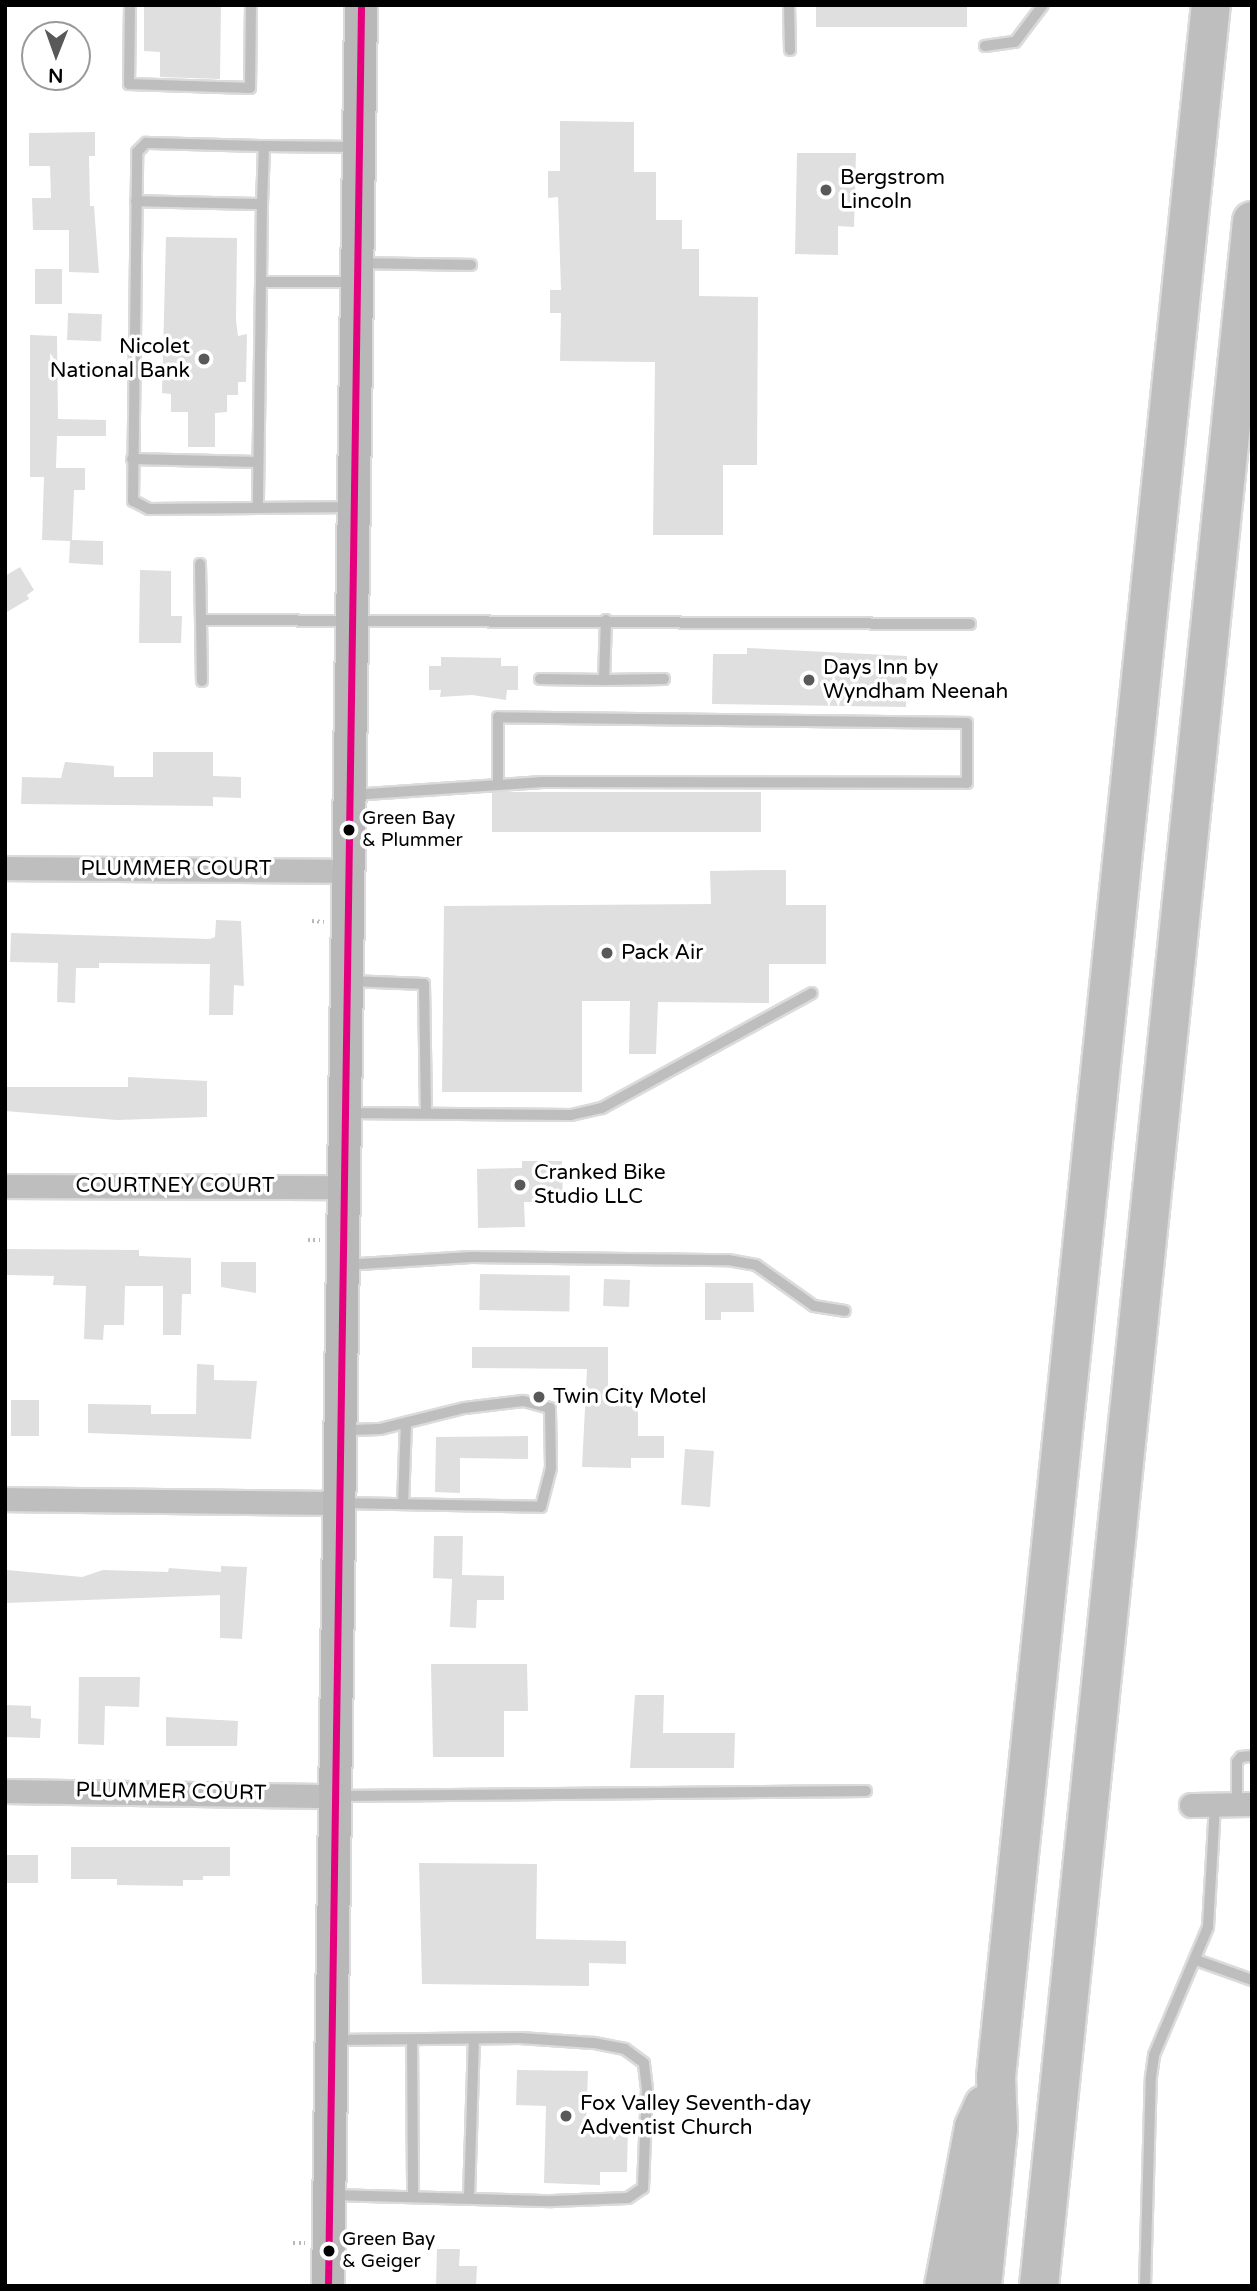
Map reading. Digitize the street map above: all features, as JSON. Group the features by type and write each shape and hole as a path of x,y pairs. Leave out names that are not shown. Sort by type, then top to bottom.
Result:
{"highway":[{"path":"982,2286 998,2129 996,2077 1192,228 1211,5"},
{"path":"1039,2286 1252,221"},
{"path":"944,2286 974,2127 996,2077"}],"main road":[{"path":"328,2286 361,5"}],"street":[{"name":"PLUMMER COURT","path":"5,868 348,870"},
{"name":"COURTNEY COURT","path":"5,1186 344,1187"},
{"path":"5,1499 339,1503"},
{"name":"PLUMMER COURT","path":"5,1791 336,1796"},
{"path":"1191,1805 1235,1804"}],"lane":[{"path":"130,5 129,85 250,88 251,5"},
{"path":"789,5 790,50"},
{"path":"985,47 1015,42 1043,5"},
{"path":"352,507 136,506 132,459 136,201 137,152 146,143 359,147"},
{"path":"258,508 264,146"},
{"path":"136,201 262,204"},
{"path":"261,282 471,265"},
{"path":"132,459 258,462"},
{"path":"200,564 202,681"},
{"path":"201,620 606,620 970,624"},
{"path":"604,680 606,620"},
{"path":"540,679 664,679"},
{"path":"348,795 401,795 498,783 967,783 967,723 499,717 498,783"},
{"path":"346,980 424,984 426,1113"},
{"path":"344,1113 571,1115 602,1108 813,993"},
{"path":"341,1265 471,1257 729,1261 756,1265 814,1306 845,1311"},
{"path":"339,1430 380,1429 464,1408 523,1401 550,1408 551,1468 541,1507 339,1503"},
{"path":"403,1504 406,1423"},
{"path":"1145,2286 1153,2066 1208,1927 1235,1804 1237,1762 1241,1756 1252,1756"},
{"path":"336,1796 866,1791"},
{"path":"1196,1960 1252,1980"},
{"path":"329,2194 552,2201 628,2198 643,2188 645,2169 644,2063 625,2049 593,2043 474,2039 332,2040"},
{"path":"469,2197 474,2039"},
{"path":"412,2040 413,2196"}],"path":[{"path":"293,2243 305,2243"}],"building":[{"path":"144,5 221,5 220,79 160,77 160,52 144,51"},
{"path":"816,5 967,5 967,27 816,27"},
{"path":"560,121 634,122 634,172 656,172 656,220 682,220 682,249 699,249 699,296 758,297 757,465 723,465 723,535 653,535 655,362 560,361 561,313 550,313 550,290 561,290 558,197 548,198 548,171 560,171"},
{"path":"95,132 95,156 89,156 90,206 94,206 99,273 69,272 69,230 33,230 32,198 51,198 50,166 29,166 29,133"},
{"name":"Bergstrom Lincoln","path":"797,153 856,153 854,227 838,226 838,255 795,254"},
{"name":"Nicolet National Bank","path":"166,237 237,238 236,320 238,336 247,334 246,382 238,382 238,395 227,395 227,412 215,413 215,447 188,447 188,412 171,412 171,394 162,393"},
{"path":"35,269 62,269 62,304 35,304"},
{"path":"68,313 102,314 101,341 67,340"},
{"path":"30,335 57,336 58,419 106,420 106,436 57,436 56,468 85,468 85,490 74,490 72,540 103,541 103,565 69,563 70,541 42,540 44,477 30,477"},
{"path":"20,567 34,590 27,595 29,599 5,613 5,576"},
{"path":"140,570 171,571 171,616 182,616 181,643 139,643"},
{"name":"Days Inn by Wyndham Neenah","path":"747,648 907,656 906,707 712,704 713,654 747,654"},
{"path":"441,657 501,658 501,666 518,666 518,690 507,690 506,700 472,695 440,697 441,690 429,690 429,666 441,666"},
{"path":"153,752 213,752 213,776 241,777 241,798 213,797 213,806 21,804 22,777 61,778 65,762 114,766 114,777 153,777"},
{"path":"492,792 761,792 761,832 492,832"},
{"name":"Pack Air","path":"786,870 786,905 826,905 826,964 769,964 769,1003 658,1002 656,1054 629,1054 630,1001 582,1001 582,1092 442,1092 444,906 711,904 710,871"},
{"path":"216,920 241,921 244,986 234,985 233,1015 209,1015 210,964 99,963 99,968 76,968 75,1003 57,1002 58,963 10,962 11,933 210,939 215,937"},
{"path":"128,1077 207,1081 207,1117 117,1120 5,1111 5,1087 128,1087"},
{"name":"Cranked Bike Studio LLC","path":"522,1161 562,1161 563,1202 524,1202 525,1227 478,1228 477,1169 522,1168"},
{"path":"5,1249 139,1250 139,1256 191,1258 191,1294 182,1294 181,1335 163,1335 163,1286 125,1286 124,1325 104,1325 103,1340 84,1339 86,1286 53,1285 54,1276 5,1275"},
{"path":"221,1262 256,1262 256,1293 221,1287"},
{"path":"480,1274 570,1276 569,1312 479,1310"},
{"path":"604,1279 630,1280 629,1307 603,1306"},
{"path":"705,1283 753,1283 754,1312 721,1312 721,1320 705,1320"},
{"path":"472,1347 608,1347 608,1400 638,1401 638,1436 664,1436 664,1458 631,1458 631,1468 582,1467 587,1369 472,1368"},
{"path":"197,1364 214,1365 214,1380 257,1381 251,1439 88,1433 88,1404 151,1405 151,1414 196,1414"},
{"path":"11,1400 39,1400 39,1436 11,1436"},
{"path":"528,1436 528,1459 460,1458 460,1493 435,1492 436,1437"},
{"path":"685,1449 714,1451 710,1507 681,1505"},
{"path":"434,1536 463,1536 462,1575 504,1576 504,1600 477,1600 476,1628 450,1627 452,1579 433,1578"},
{"path":"221,1566 247,1567 242,1639 220,1638 220,1595 6,1603 7,1570 82,1577 103,1570 168,1572 169,1568 221,1572"},
{"path":"431,1664 527,1664 528,1711 504,1711 504,1757 433,1757"},
{"path":"79,1677 140,1677 139,1707 105,1706 104,1745 78,1744"},
{"path":"635,1695 664,1695 663,1733 735,1733 734,1768 630,1768"},
{"path":"5,1705 31,1706 31,1718 41,1719 40,1738 5,1737"},
{"path":"166,1717 238,1721 237,1746 166,1746"},
{"path":"71,1847 230,1847 230,1876 203,1876 203,1880 183,1880 183,1886 117,1885 117,1879 71,1879"},
{"path":"5,1855 38,1855 38,1883 5,1883"},
{"path":"419,1863 537,1864 536,1939 626,1941 626,1964 589,1963 589,1986 422,1984"},
{"name":"Fox Valley Seventh-day Adventist Church","path":"517,2070 588,2071 586,2125 628,2126 627,2172 600,2172 600,2185 544,2183 546,2106 516,2105"},
{"path":"437,2249 460,2249 459,2266 477,2266 476,2286 436,2286"}],"transit line":[{"path":"328,2286 361,5"}],"place":[{"name":"Bergstrom Lincoln","path":"826,190"},
{"name":"Nicolet National Bank","path":"204,359"},
{"name":"Days Inn by Wyndham Neenah","path":"809,680"},
{"name":"Green Bay & Plummer","path":"349,830"},
{"name":"Pack Air","path":"607,953"},
{"name":"Cranked Bike Studio LLC","path":"520,1185"},
{"name":"Twin City Motel","path":"539,1397"},
{"name":"Fox Valley Seventh-day Adventist Church","path":"566,2116"},
{"name":"Green Bay & Geiger","path":"329,2251"}]}
